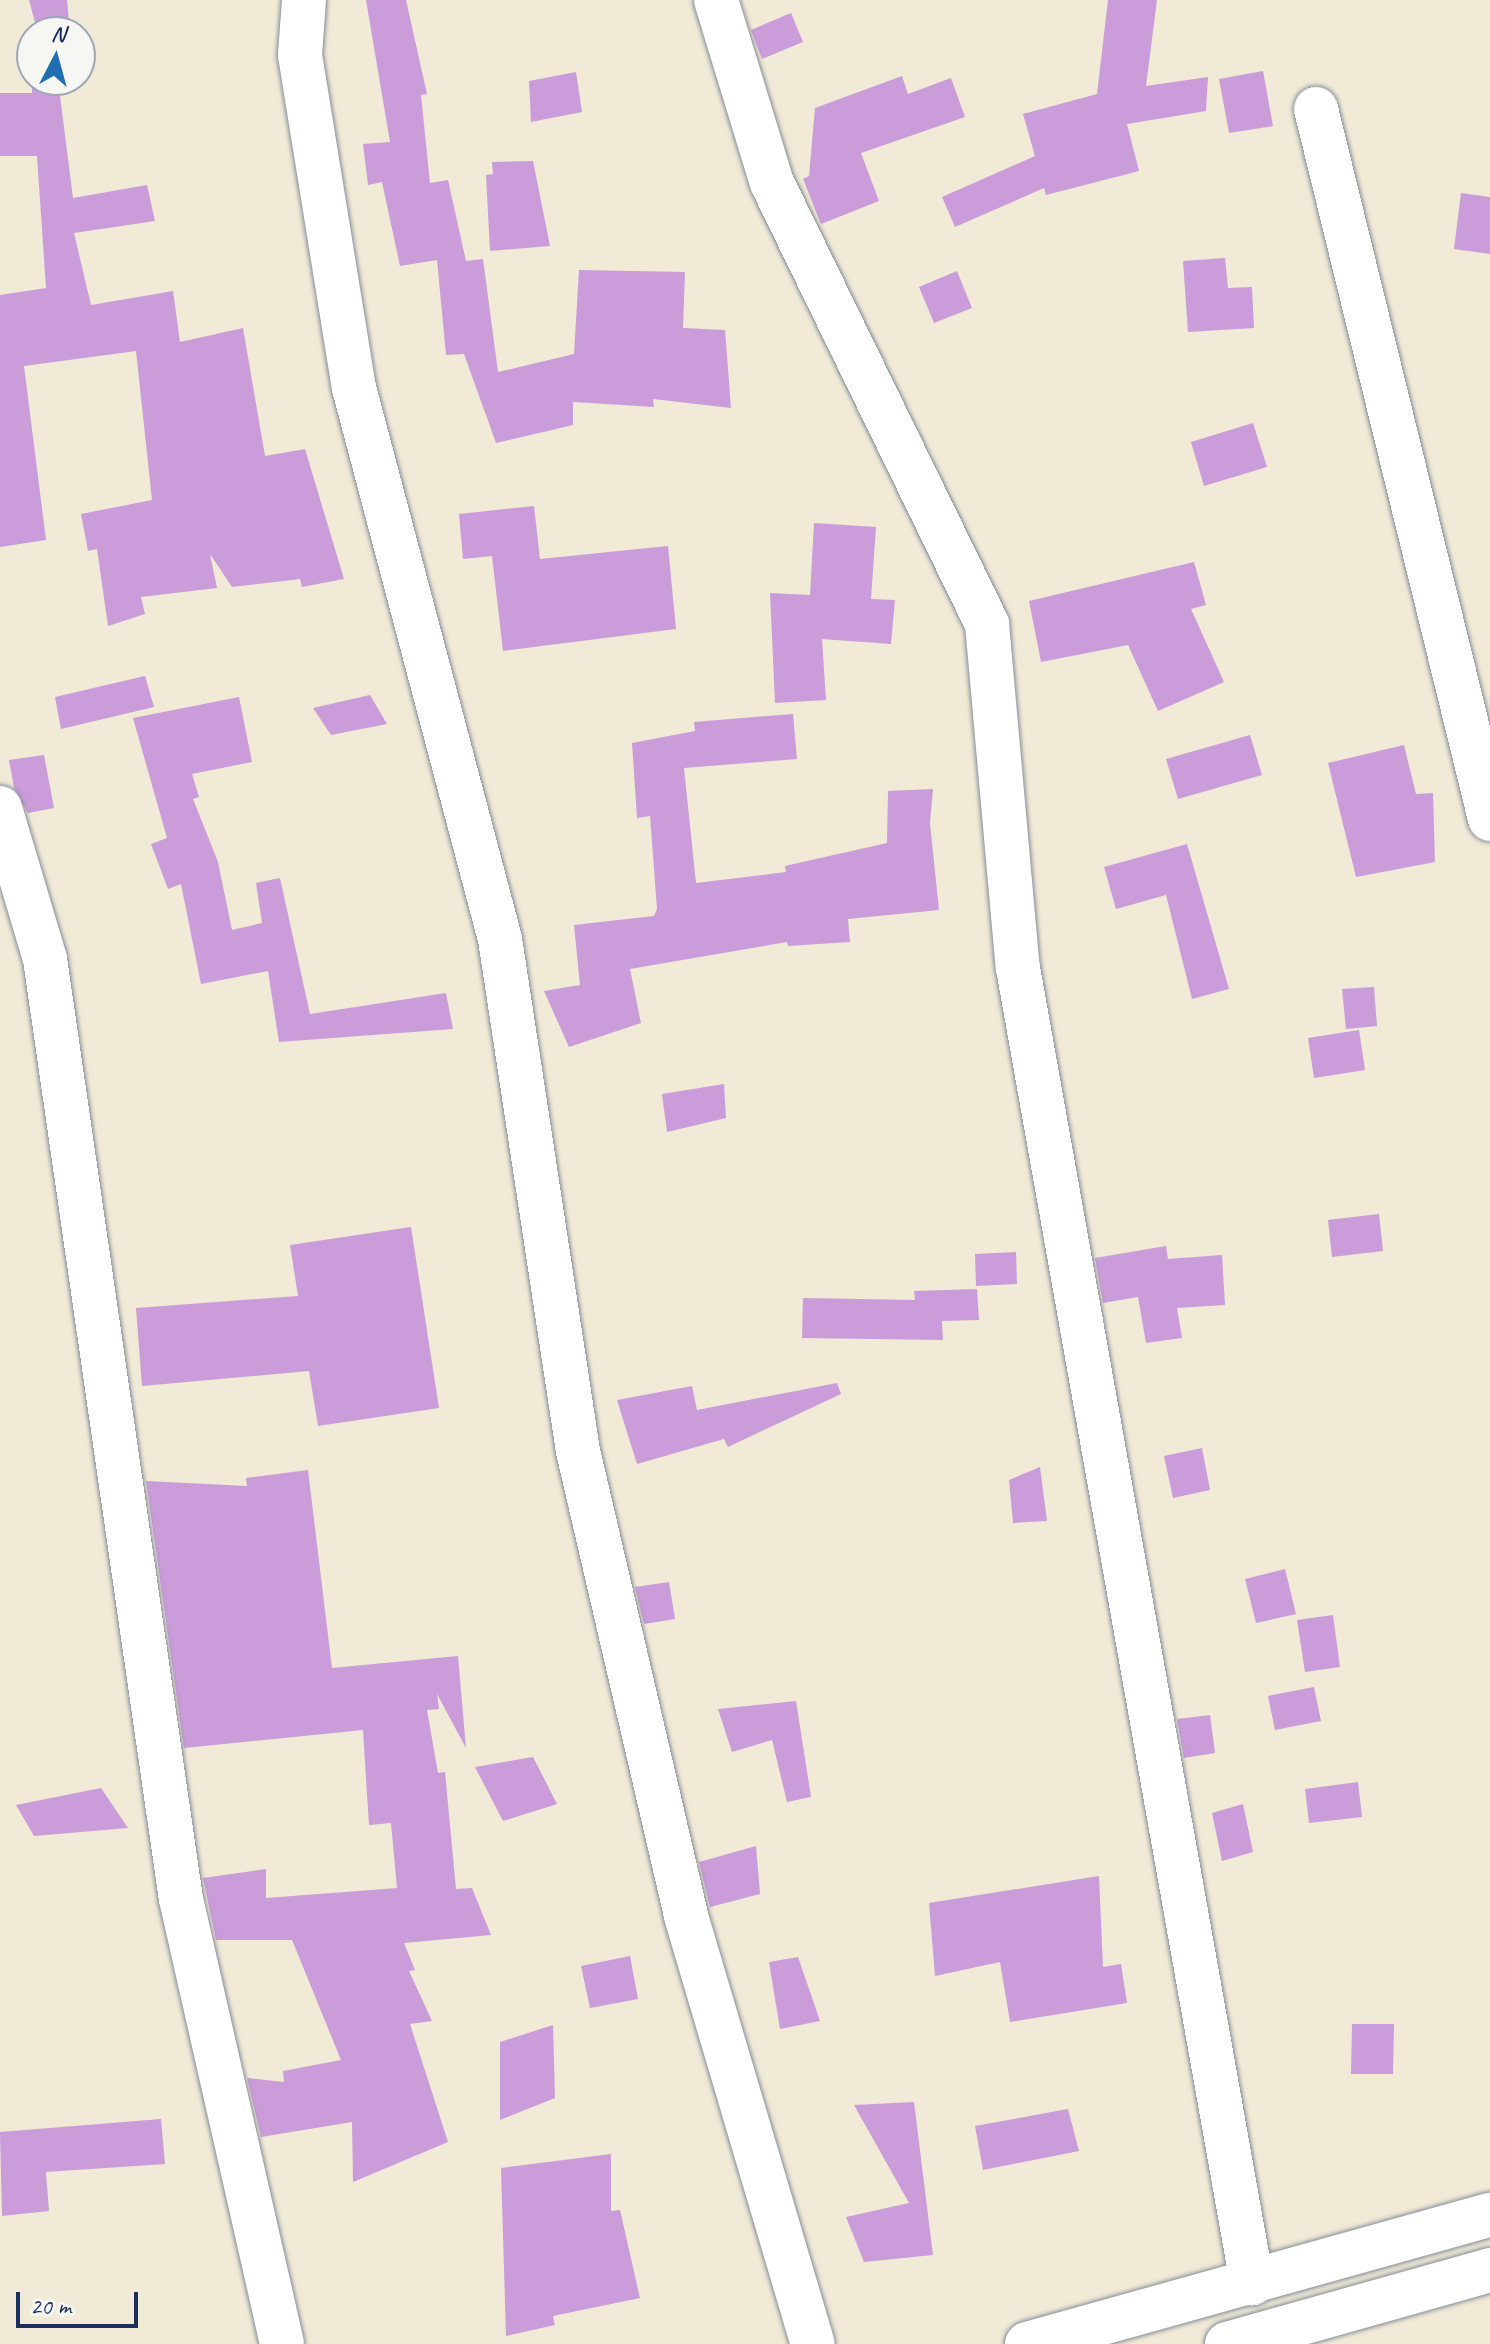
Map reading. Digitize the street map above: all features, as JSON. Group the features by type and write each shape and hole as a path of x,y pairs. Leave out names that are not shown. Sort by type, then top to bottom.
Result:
{"street":[{"path":"304,0 300,55 354,388 500,939 578,1451 686,1916 813,2344"},
{"path":"716,0 772,183 987,624 1018,968 1252,2283"},
{"path":"1316,109 1490,819"},
{"path":"0,808 45,959 181,1899 282,2344"},
{"path":"1027,2344 1490,2215"},
{"path":"1227,2344 1490,2270"}],"building":[{"path":"29,0 67,0 68,16 33,16"},
{"path":"366,0 406,0 427,94 421,95 430,183 448,180 466,261 483,259 498,372 574,354 579,270 685,272 683,328 725,330 731,408 653,399 654,407 573,402 573,425 496,443 464,354 446,355 437,260 400,266 382,182 368,185 363,144 390,142"},
{"path":"1108,0 1157,0 1146,86 1208,77 1206,111 1127,124 1139,171 1046,195 1044,188 955,227 942,197 1035,156 1023,114 1097,94"},
{"path":"791,13 803,42 762,59 751,30"},
{"path":"1263,71 1273,126 1229,133 1219,79"},
{"path":"576,72 582,112 531,122 529,81"},
{"path":"902,76 908,94 951,78 965,117 861,153 879,201 821,224 803,179 809,176 815,108"},
{"path":"0,93 60,96 73,198 147,185 155,221 74,233 91,305 173,291 180,342 243,328 265,456 305,449 344,579 302,587 300,579 232,587 210,554 217,588 141,597 145,614 108,626 97,549 88,551 81,514 152,500 136,351 24,366 46,540 0,547 0,295 46,288 37,156 0,156"},
{"path":"533,161 550,246 490,251 486,175 493,174 492,162"},
{"path":"1461,193 1490,197 1490,254 1454,249"},
{"path":"1225,258 1228,288 1252,287 1254,328 1188,332 1183,261"},
{"path":"957,271 972,308 934,323 919,287"},
{"path":"1253,423 1267,467 1204,486 1191,442"},
{"path":"534,506 540,559 668,546 676,629 503,651 492,556 463,559 459,514"},
{"path":"814,523 876,527 871,599 895,600 891,644 822,639 826,700 775,703 770,593 810,595"},
{"path":"1194,562 1206,605 1191,609 1224,682 1158,711 1128,645 1041,662 1029,601"},
{"path":"145,676 154,707 61,729 55,697"},
{"path":"370,695 387,724 331,735 313,708"},
{"path":"239,697 252,762 192,774 199,797 193,799 218,862 232,930 262,923 256,883 280,878 310,1014 446,993 453,1029 279,1042 268,971 201,984 181,884 168,889 151,844 167,838 133,718"},
{"path":"793,714 797,759 684,768 696,883 786,872 785,866 887,843 888,791 933,789 930,823 939,910 848,919 850,942 788,946 787,942 630,969 641,1023 569,1047 544,991 580,985 574,925 654,916 657,909 650,816 637,818 632,743 695,731 694,722"},
{"path":"1250,735 1262,775 1178,799 1166,759"},
{"path":"1404,745 1416,794 1433,793 1435,862 1356,877 1328,763"},
{"path":"44,755 54,808 28,813 14,788 9,760"},
{"path":"1187,844 1229,989 1192,999 1166,895 1116,909 1104,867"},
{"path":"1374,987 1377,1026 1346,1029 1342,989"},
{"path":"1359,1030 1365,1070 1314,1078 1308,1038"},
{"path":"724,1084 726,1118 667,1132 662,1094"},
{"path":"1379,1214 1383,1251 1332,1257 1328,1220"},
{"path":"411,1227 439,1408 318,1426 309,1371 142,1386 136,1308 298,1296 290,1245"},
{"path":"1166,1246 1168,1259 1222,1255 1225,1305 1177,1308 1182,1338 1146,1343 1138,1297 1103,1303 1095,1258"},
{"path":"1016,1252 1017,1284 976,1286 975,1254"},
{"path":"977,1289 979,1320 942,1321 943,1340 802,1338 803,1298 915,1300 914,1291"},
{"path":"837,1383 841,1394 728,1447 724,1439 637,1464 617,1400 692,1386 697,1410"},
{"path":"1202,1448 1210,1490 1173,1498 1164,1456"},
{"path":"1040,1467 1047,1521 1013,1523 1009,1480"},
{"path":"308,1470 332,1668 458,1656 466,1748 437,1694 439,1709 427,1710 438,1773 445,1772 456,1889 472,1888 491,1935 404,1943 415,1970 409,1971 432,2021 410,2024 448,2142 353,2182 352,2122 261,2137 247,2078 284,2082 283,2071 341,2060 292,1940 216,1940 203,1878 266,1869 266,1898 397,1888 391,1823 369,1825 363,1730 184,1748 146,1481 247,1486 246,1478"},
{"path":"1285,1569 1296,1614 1256,1623 1245,1579"},
{"path":"669,1582 675,1619 644,1624 635,1587"},
{"path":"1333,1615 1340,1667 1305,1672 1297,1620"},
{"path":"1314,1687 1321,1721 1275,1730 1268,1696"},
{"path":"796,1701 811,1797 787,1802 772,1740 732,1752 718,1709"},
{"path":"1210,1715 1215,1753 1184,1758 1177,1719"},
{"path":"533,1757 557,1804 503,1821 475,1767"},
{"path":"1358,1782 1362,1817 1309,1823 1305,1789"},
{"path":"101,1788 128,1828 34,1836 16,1805"},
{"path":"1243,1804 1253,1852 1222,1861 1212,1813"},
{"path":"756,1846 760,1894 710,1907 699,1862"},
{"path":"1099,1876 1103,1967 1121,1964 1127,2003 1010,2022 1000,1962 935,1976 929,1903"},
{"path":"630,1956 638,1999 590,2008 581,1966"},
{"path":"798,1957 820,2021 780,2029 769,1962"},
{"path":"1352,2024 1394,2024 1393,2074 1351,2074"},
{"path":"553,2025 555,2098 500,2120 500,2042"},
{"path":"914,2102 933,2255 864,2262 846,2217 909,2203 854,2105"},
{"path":"1068,2109 1079,2151 983,2170 975,2126"},
{"path":"161,2119 165,2164 46,2172 49,2211 2,2216 0,2132"},
{"path":"611,2154 611,2211 620,2210 640,2298 553,2316 555,2325 506,2336 501,2168"}]}
